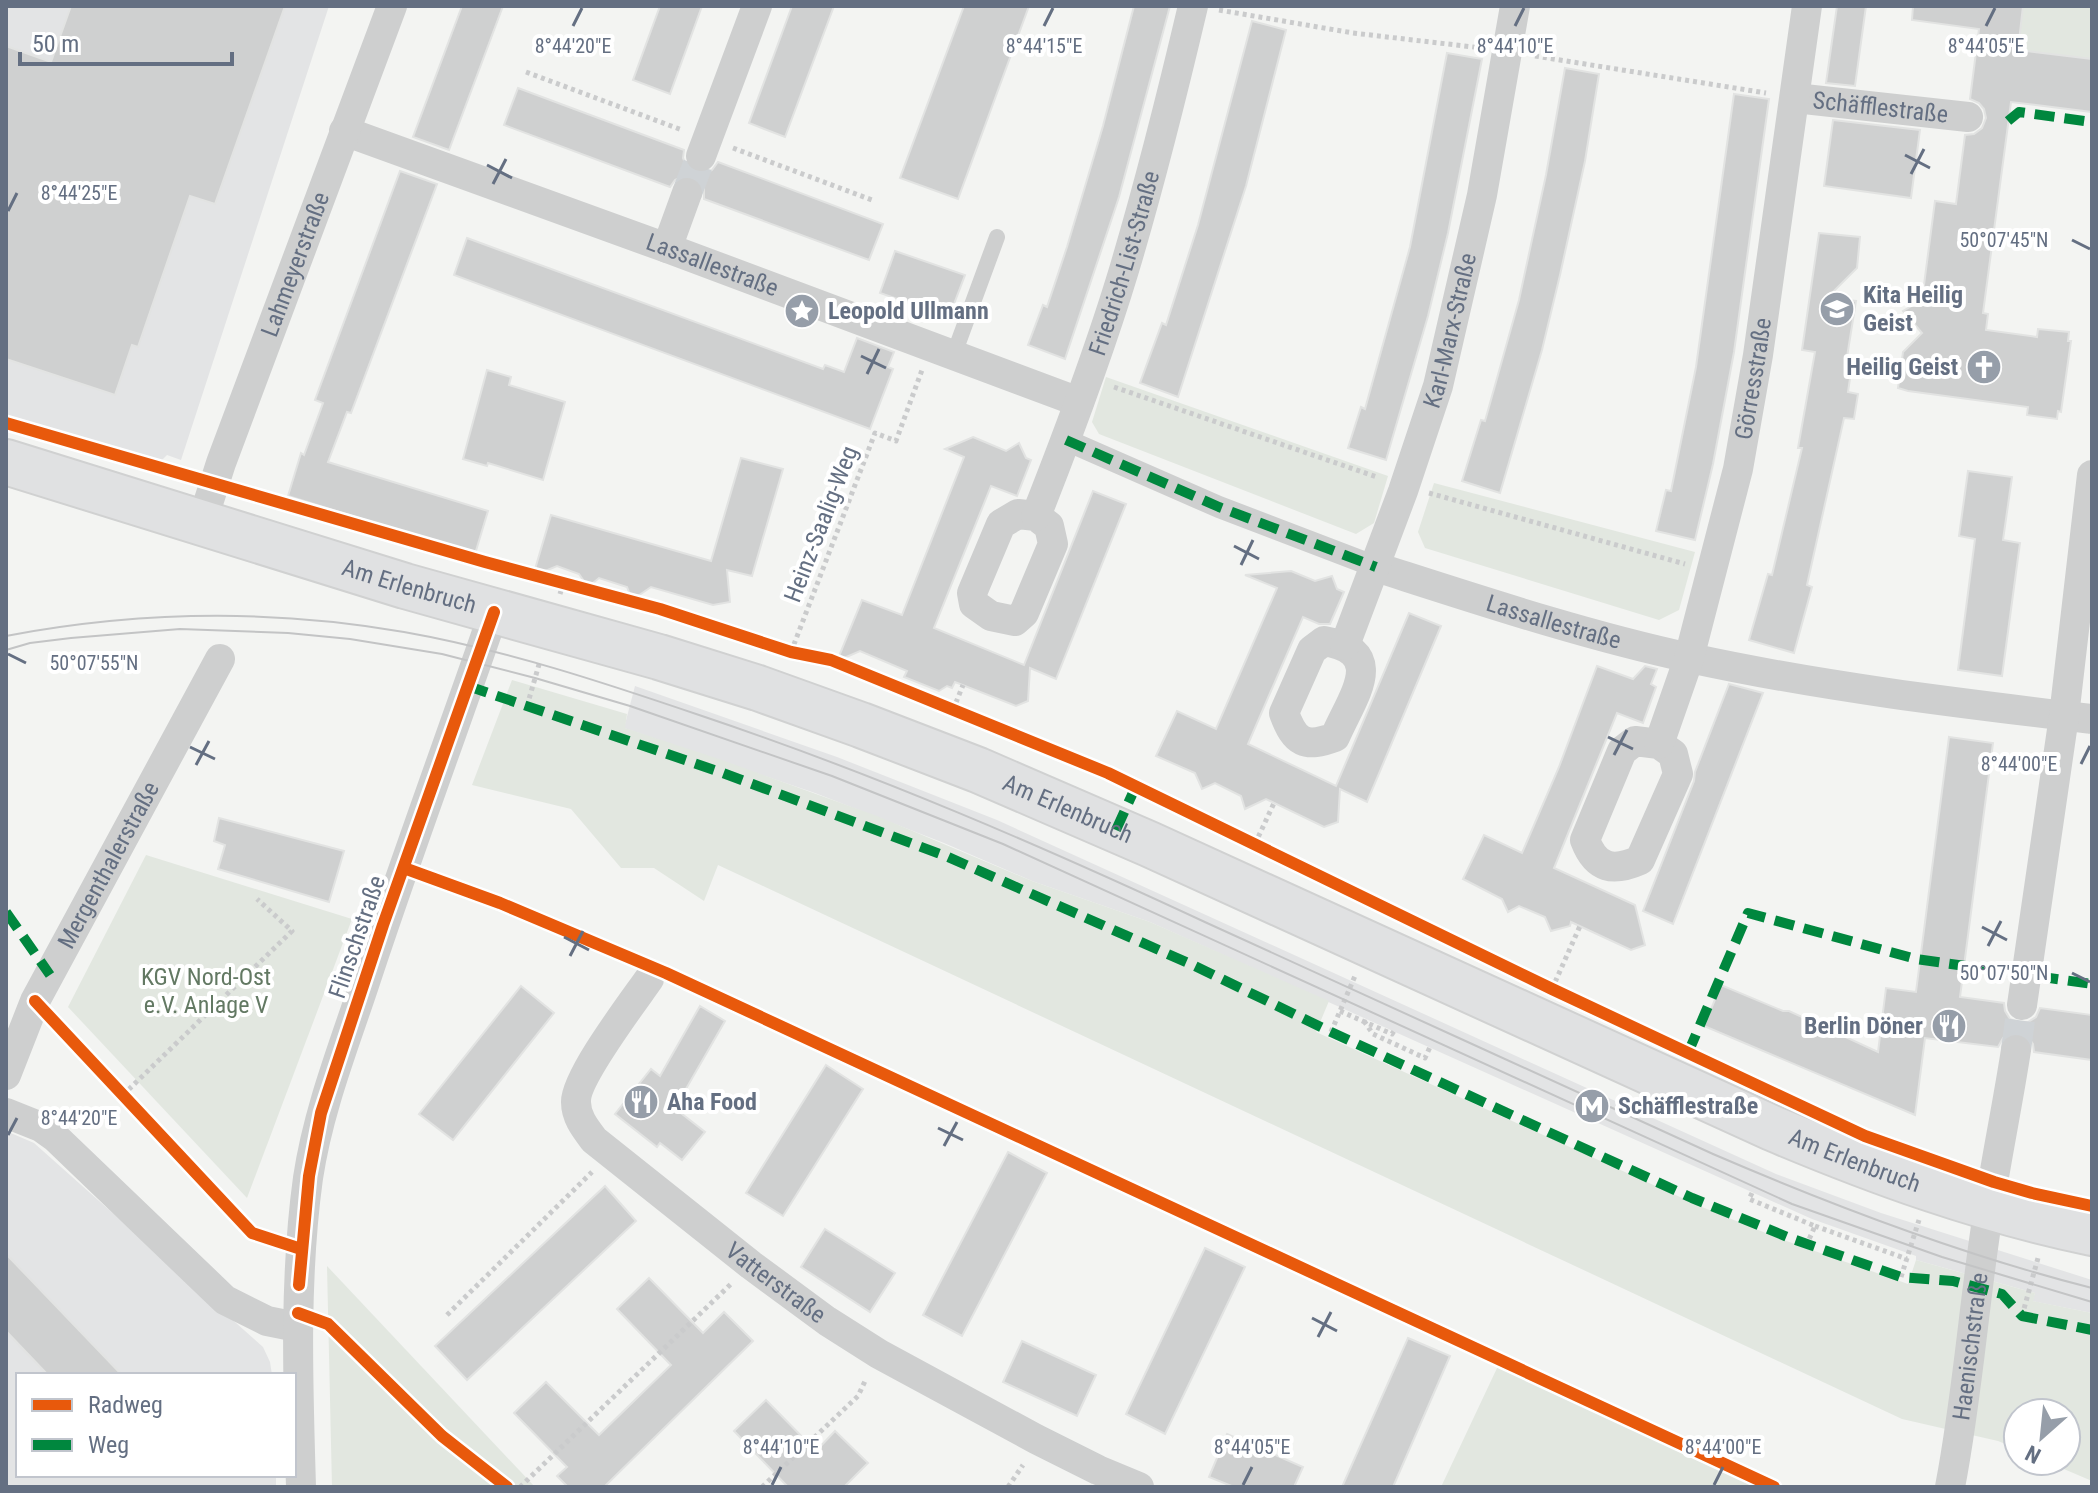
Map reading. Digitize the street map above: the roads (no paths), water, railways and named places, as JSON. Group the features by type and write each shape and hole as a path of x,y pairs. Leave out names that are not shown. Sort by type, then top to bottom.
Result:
{"main road":[{"name":"Am Erlenbruch","path":"8,463 208,503 494,612 659,657 758,688 978,770 1163,850 1772,1128 1890,1176 1989,1208 2092,1233"}],"street":[{"name":"Lahmeyerstraße","path":"208,503 392,6"},
{"path":"701,156 757,6"},
{"name":"Friedrich-List-Straße","path":"1036,516 1066,440 1124,271 1166,122 1193,6"},
{"name":"Karl-Marx-Straße","path":"1345,645 1376,567 1438,386 1482,195 1515,6"},
{"name":"Görresstraße","path":"1659,744 1689,658 1738,469 1758,355 1807,6"},
{"name":"Schäfflestraße","path":"1795,98 1968,117"},
{"name":"Lassallestraße","path":"344,131 1079,402"},
{"path":"667,248 687,193"},
{"name":"Lassallestraße","path":"1066,440 1219,507 1376,567 1530,615 1689,658 1889,695 2078,717"},
{"path":"2022,1005 2078,717 2092,475"},
{"name":"Flinschstraße","path":"301,1487 297,1327 301,1249 309,1176 321,1113 383,925 494,612"},
{"name":"Mergenthalerstraße","path":"6,1075 35,1001 220,659"},
{"name":"Vatterstraße","path":"649,979 581,1080 575,1100 579,1120 594,1140 609,1155 827,1321 879,1354 1064,1453 1139,1487"},
{"path":"1989,1208 2016,1050"},
{"path":"6,1113 41,1127 55,1137 225,1300 247,1313 297,1327"},
{"name":"Haenischstraße","path":"1950,1487 1989,1208"}],"lane":[{"path":"942,350 997,237"}],"tunnel":[{"path":"687,193 701,156"},
{"path":"2016,1050 2022,1005"}],"tram line":[{"path":"6,636 155,618 305,619 442,639 592,680 767,738 958,812 1145,894 1713,1154 1806,1193 1995,1261 2092,1288"},
{"path":"6,650 30,643 71,638 180,629 288,633 350,639 442,654 630,706 832,776 1003,844 1792,1204 1942,1257 2092,1302"}],"place":[{"name":"Kita Heilig Geist","path":"1837,309"},
{"name":"Leopold Ullmann","path":"802,311"},
{"name":"Heilig Geist","path":"1984,367"},
{"name":"Berlin Döner","path":"1949,1026"},
{"name":"Aha Food","path":"641,1102"},
{"name":"Schäfflestraße","path":"1592,1106"}],"park label":[{"name":"KGV Nord-Ost e.V. Anlage V","path":"206,991"}]}
